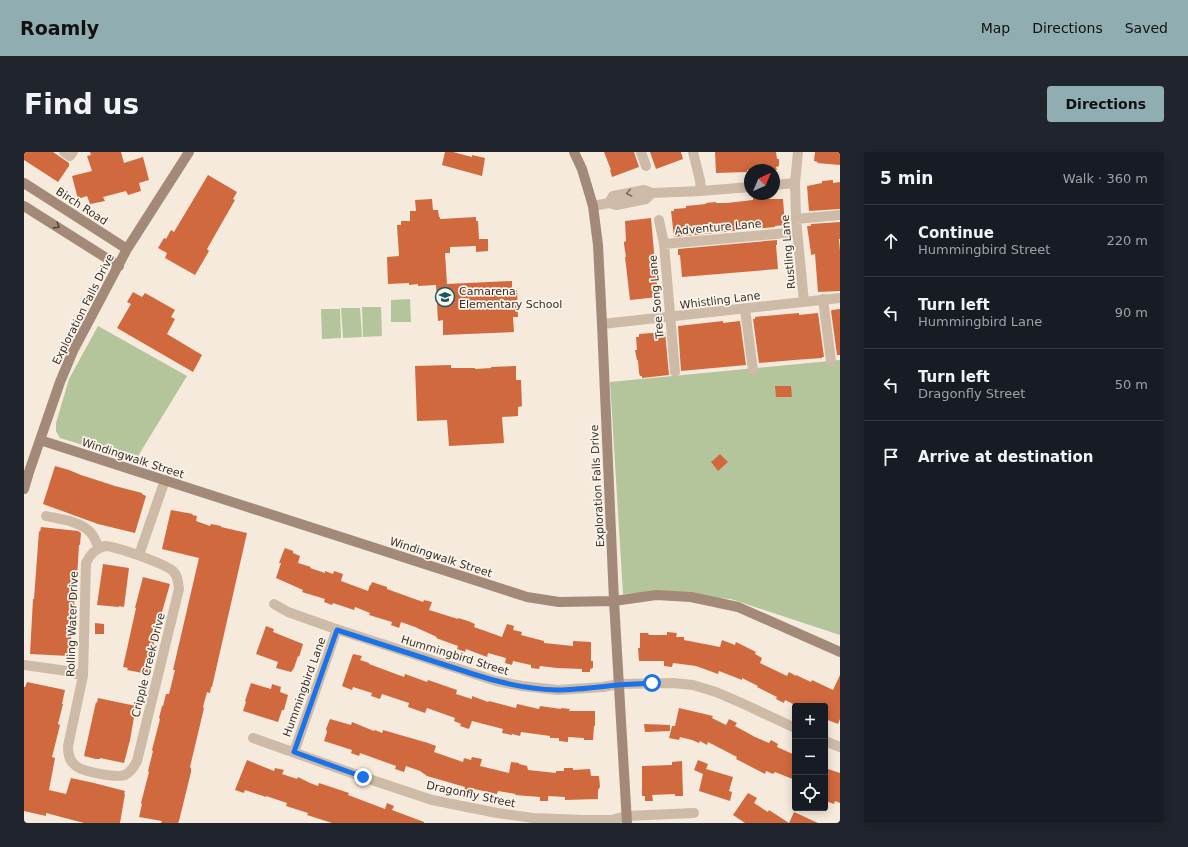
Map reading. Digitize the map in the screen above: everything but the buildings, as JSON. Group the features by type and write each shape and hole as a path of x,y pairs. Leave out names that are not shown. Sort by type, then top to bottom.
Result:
{"street":[{"path":"64,152 70,156 73,152"},
{"name":"Exploration Falls Drive","path":"24,489 60,382 73,351 127,249 189,152"},
{"name":"Exploration Falls Drive","path":"574,152 582,169 593,206 598,245 614,601 627,819"},
{"path":"641,152 646,166"},
{"path":"693,152 700,180 701,191"},
{"name":"Rustling Lane","path":"798,152 795,183 796,219 804,302"},
{"name":"Birch Road","path":"24,183 127,249"},
{"path":"780,184 795,183"},
{"path":"593,206 609,203 613,196 644,190 652,193 744,187"},
{"path":"24,206 119,266"},
{"path":"796,219 840,215"},
{"name":"Tree Song Lane","path":"659,220 664,244 675,372"},
{"name":"Adventure Lane","path":"664,244 797,232"},
{"name":"Whistling Lane","path":"602,324 670,318 840,298"},
{"path":"823,300 831,361"},
{"path":"745,309 753,370"},
{"name":"Windingwalk Street","path":"40,440 527,597 559,602 614,601 656,595 691,597 738,606 840,652"},
{"path":"46,516 73,522 84,527 90,532 99,548 112,546 139,556 165,480"},
{"name":"Rolling Water Drive","path":"99,548 88,557 86,563 83,676 68,752 70,760 76,766 86,771 101,773"},
{"name":"Cripple Creek Drive","path":"101,773 116,776 123,775 128,773 137,761 179,589 178,578 174,572 139,556"},
{"name":"Hummingbird Street","path":"274,604 288,612 337,630 496,681 522,686 558,690 603,687 619,684 652,683 693,685 716,692 792,727"},
{"name":"Hummingbird Lane","path":"294,752 337,630"},
{"path":"24,665 67,671 83,676"},
{"name":"Dragonfly Street","path":"253,738 432,800 482,810 560,820 610,820 694,813"},
{"path":"828,742 840,747"}],"green space":[{"path":"410,299 411,322 391,322 391,300"},
{"path":"362,307 381,307 382,336 363,337"},
{"path":"341,308 360,308 362,337 343,338"},
{"path":"321,309 340,309 341,338 322,339"},
{"path":"98,326 187,376 135,461 60,438 56,431 56,423 69,379"},
{"path":"840,360 840,635 731,599 639,593 623,594 610,382"}],"place":[{"name":"Camarena Elementary School","path":"445,297"}],"route":[{"path":"363,777 294,752 337,630 496,681 522,686 558,690 603,687 619,684 630,685 652,683"}]}
